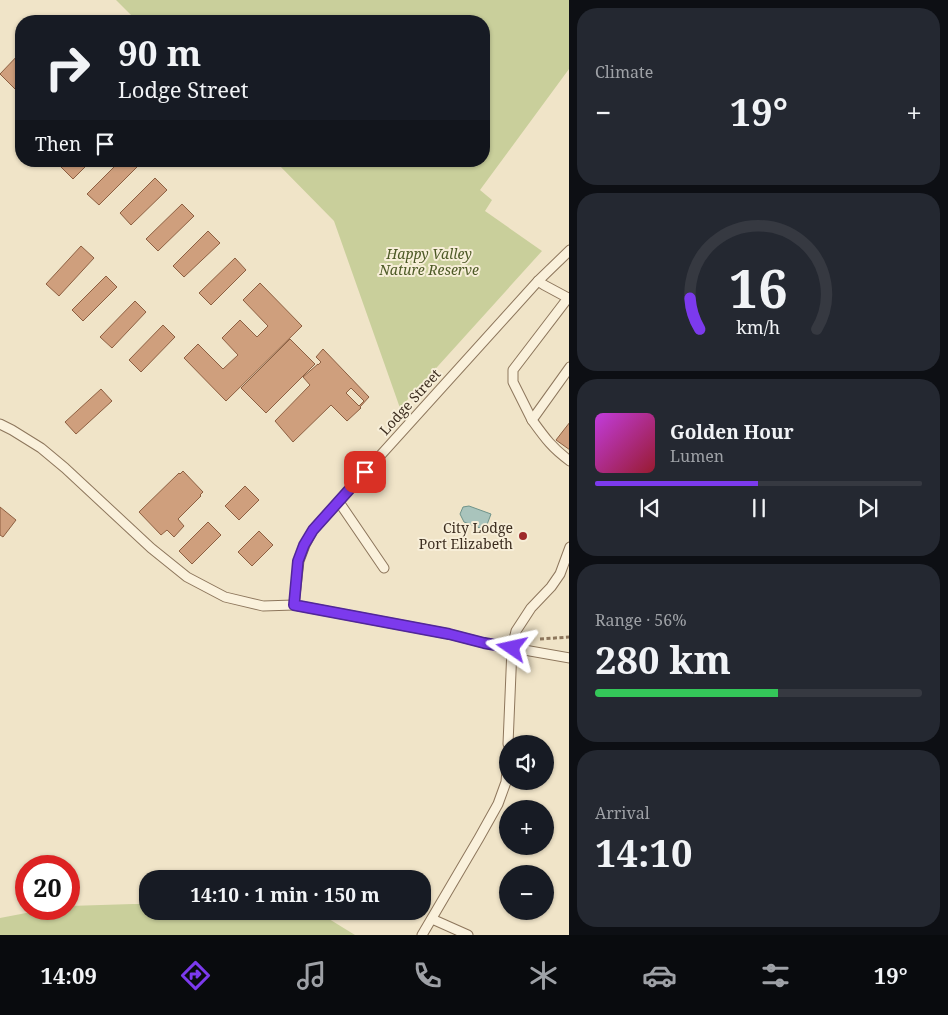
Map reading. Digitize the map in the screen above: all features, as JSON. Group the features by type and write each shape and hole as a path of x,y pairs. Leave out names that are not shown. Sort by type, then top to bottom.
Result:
{"lane":[{"name":"Lodge Street","path":"294,605 298,561 304,545 313,530 538,281 569,250"},
{"path":"538,281 569,299 513,370 513,382 532,420 545,439 569,461"},
{"path":"532,420 569,367"},
{"path":"0,424 41,448 151,548 187,577 225,597 263,606 294,605 569,658"},
{"path":"338,502 384,568"},
{"path":"508,735 512,648 516,631 531,608 551,587 560,574 569,548"},
{"path":"422,935 479,838 498,804 503,790"},
{"path":"432,919 468,935"}],"green space":[{"name":"Happy Valley Nature Reserve","path":"116,0 569,0 569,69 480,190 492,200 485,211 542,251 400,408 334,221 281,167 490,167 490,15 131,15"},
{"path":"139,904 139,920 331,920 355,935 0,935 0,918 15,915 15,920 80,920 80,906"}],"water":[{"path":"469,506 491,514 485,530 464,522 460,514 463,507"}],"building":[{"path":"15,58 15,89 0,74"},
{"path":"61,167 85,167 73,179"},
{"path":"114,167 137,167 99,205 87,194"},
{"path":"155,178 167,190 131,225 120,213"},
{"path":"182,204 194,216 158,251 146,239"},
{"path":"208,231 220,243 184,277 173,266"},
{"path":"81,246 94,258 59,296 46,284"},
{"path":"235,258 246,270 211,305 199,293"},
{"path":"106,276 117,287 83,321 72,310"},
{"path":"260,283 302,326 226,401 184,358 198,344 223,369 238,355 222,338 240,320 257,337 268,326 243,300"},
{"path":"135,301 146,312 112,348 100,337"},
{"path":"163,325 175,337 141,372 129,360"},
{"path":"290,339 315,364 266,413 241,388"},
{"path":"323,349 369,397 361,408 347,421 331,405 293,442 275,421 310,385 303,377 321,362 316,357","holes":["351,388 364,401 359,406 346,393"]},
{"path":"101,389 112,401 76,434 65,422"},
{"path":"569,423 569,449 556,440"},
{"path":"183,471 203,492 178,519 184,526 174,537 167,530 161,535 139,512"},
{"path":"245,486 259,500 239,520 225,506"},
{"path":"0,507 16,520 3,537 0,535"},
{"path":"208,522 221,535 192,564 179,551"},
{"path":"259,531 273,545 252,566 238,552"}],"place":[{"name":"City Lodge Port Elizabeth","path":"523,536"}],"route":[{"path":"365,472 313,530 304,545 298,561 294,605 449,634 512,648"}]}
